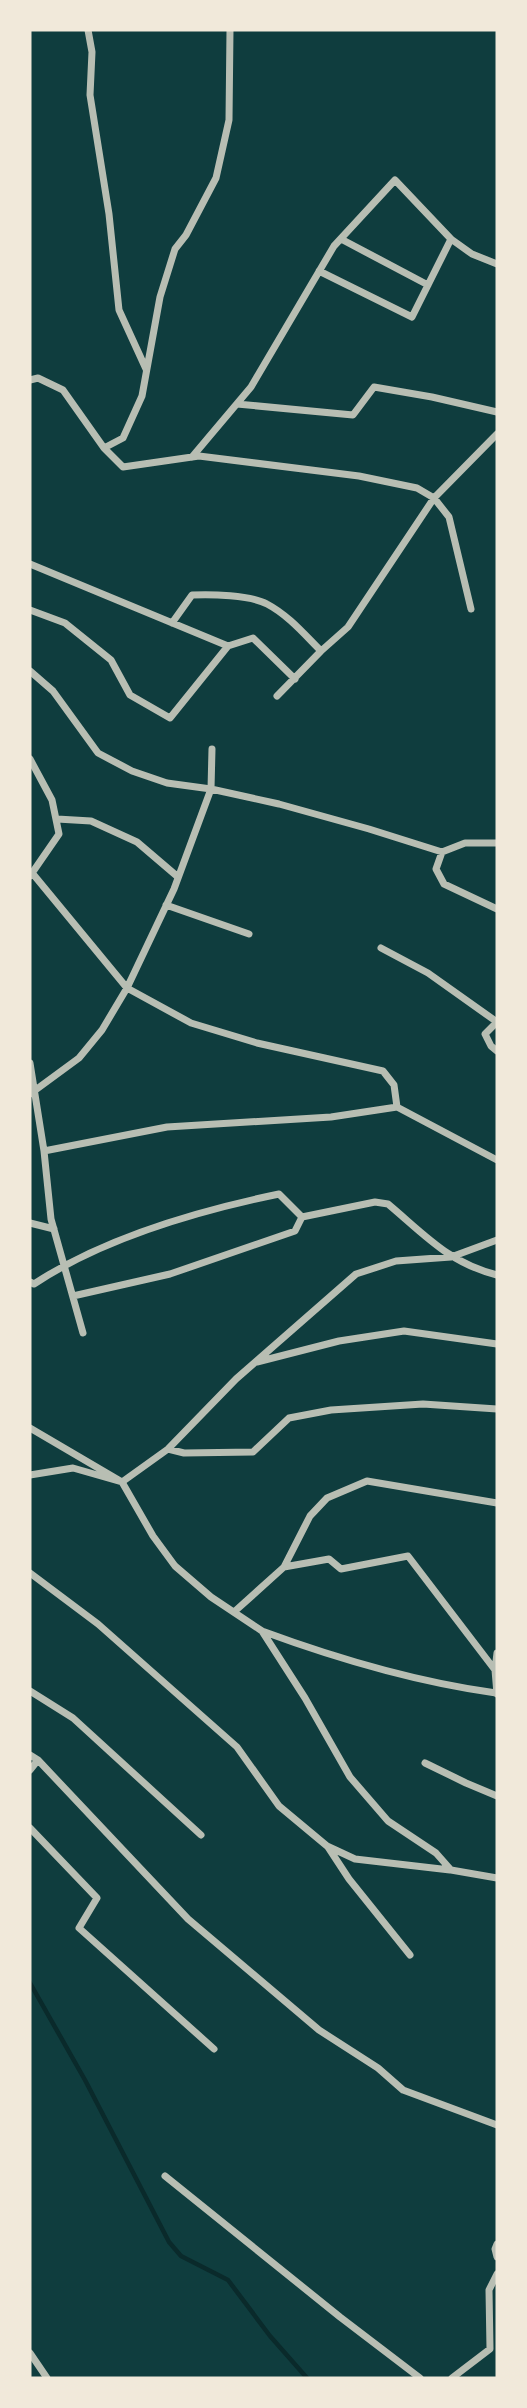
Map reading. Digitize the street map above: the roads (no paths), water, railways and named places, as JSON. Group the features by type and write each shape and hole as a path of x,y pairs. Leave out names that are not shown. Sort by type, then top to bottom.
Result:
{"street":[{"path":"88,30 92,52 90,95 109,214 119,310 146,370"},
{"path":"104,448 123,439 142,396 160,297 175,249 186,235 216,178 229,120 230,30"},
{"path":"192,457 251,387 319,271 341,239 395,180 451,239 472,254 497,264"},
{"path":"341,239 428,285"},
{"path":"319,271 412,317 451,239"},
{"path":"30,380 38,378 63,390 104,448 122,467 192,457 359,476 417,488 434,498 449,517 471,609"},
{"path":"237,404 353,415 374,387 497,411"},
{"path":"276,696 348,627 434,498 497,434"},
{"path":"30,564 228,646"},
{"path":"172,623 192,595 214,594 265,603 292,621 321,651"},
{"path":"30,610 65,623 111,660 131,695 170,718 228,646 253,638 295,679"},
{"path":"30,671 53,691 98,753 132,771 167,783 211,789 369,829 442,852 465,843 497,843"},
{"path":"32,1094 79,1058 102,1030 127,988 178,877 211,789 212,749"},
{"path":"30,760 52,800 59,834 32,875 127,988 191,1023 257,1043 383,1072 394,1085 397,1107"},
{"path":"57,818 91,821 137,842 178,877"},
{"path":"442,852 436,869 444,884 497,909"},
{"path":"166,905 249,934"},
{"path":"381,948 428,973 497,1022 485,1034 497,1051"},
{"path":"30,1063 32,1094 44,1151 54,1229 83,1333"},
{"path":"44,1151 167,1127 331,1116 397,1107 497,1160"},
{"path":"30,1282 34,1284 64,1265 125,1239 228,1205 279,1194 302,1217"},
{"path":"302,1217 382,1202 388,1204 450,1257 478,1270 497,1275"},
{"path":"73,1296 170,1274 295,1231 302,1217"},
{"path":"30,1223 54,1229"},
{"path":"122,1482 167,1449 253,1363 356,1274 396,1261 450,1257 497,1240"},
{"path":"253,1363 339,1341 404,1331 497,1344"},
{"path":"167,1449 184,1452 253,1452 289,1418 331,1410 423,1404 497,1409"},
{"path":"30,1428 122,1482 153,1536 175,1566 211,1597 262,1631 338,1659 464,1689 497,1694 497,1653"},
{"path":"30,1475 73,1468 122,1482"},
{"path":"234,1612 284,1567 310,1516 327,1498 367,1481 497,1503"},
{"path":"284,1567 329,1559 341,1569 408,1556 495,1670"},
{"path":"30,1573 98,1623 237,1747 278,1806 327,1846 355,1859 497,1878"},
{"path":"262,1631 350,1777 388,1821 436,1853 451,1870"},
{"path":"30,1691 73,1718 201,1835"},
{"path":"30,1755 38,1760 188,1919 318,2030 378,2068 403,2090 497,2125"},
{"path":"30,1770 38,1760"},
{"path":"425,1763 497,1796"},
{"path":"30,1828 97,1898 79,1928 214,2049"},
{"path":"327,1846 349,1879 410,1955"},
{"path":"165,2176 340,2318 420,2378"},
{"path":"497,2244 497,2257"},
{"path":"452,2378 494,2348 489,2290 497,2274"},
{"path":"30,2353 47,2378"}],"waterway":[{"path":"30,1983 85,2080 169,2242 181,2256 228,2280 270,2336 307,2378"}]}
